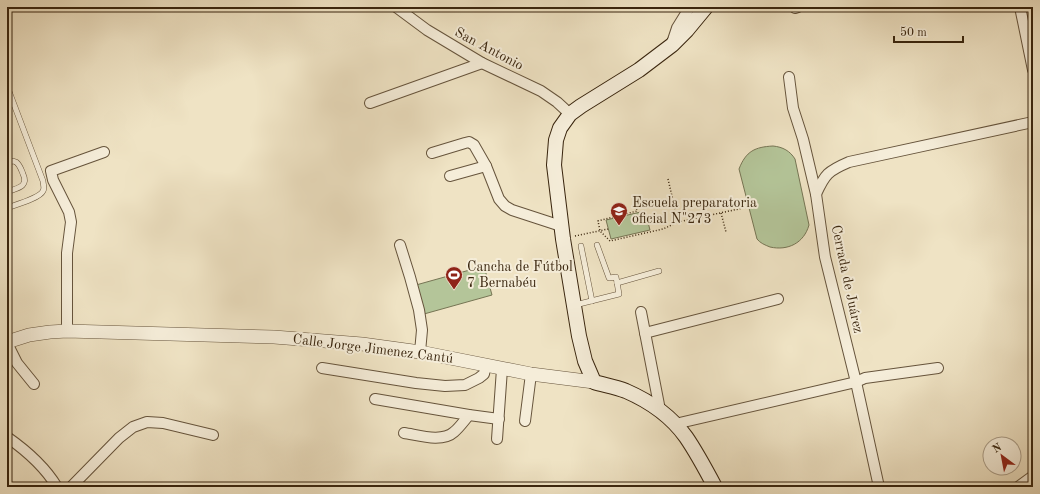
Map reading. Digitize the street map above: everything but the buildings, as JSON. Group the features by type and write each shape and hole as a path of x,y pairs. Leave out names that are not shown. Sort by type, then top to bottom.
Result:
{"main road":[{"path":"594,382 583,354 579,336 562,232 554,165 556,140 560,128 570,114 639,70 672,45 706,7"},
{"name":"Calle Jorge Jimenez Cantú","path":"594,382 625,391 660,410 686,436 715,487"}],"street":[{"name":"San Antonio","path":"396,7 427,30 482,63 541,91 557,102 570,114"},
{"path":"672,45 677,28 690,7"},
{"path":"1020,7 1033,70"},
{"path":"370,103 482,63"},
{"name":"Cerrada de Juárez","path":"789,77 793,108 803,139 816,194 825,257 856,382 879,487"},
{"path":"816,194 824,178 835,168 849,162 1033,122"},
{"path":"432,153 469,142 474,145 486,166 498,199 505,206 562,232"},
{"path":"67,331 67,253 71,222 69,212 52,180 51,171 104,152"},
{"path":"450,176 486,166"},
{"path":"400,245 419,310 422,330 420,352"},
{"path":"645,333 778,299"},
{"path":"641,312 660,410"},
{"name":"Calle Jorge Jimenez Cantú","path":"7,343 29,335 67,331 274,337 362,344 420,352 502,369 594,382"},
{"path":"7,343 17,363 34,384"},
{"path":"322,368 416,383 445,386 465,385 484,374 486,366"},
{"path":"675,424 856,382 865,378 938,368"},
{"path":"497,439 502,369"},
{"path":"525,421 531,374"},
{"path":"375,399 498,419"},
{"path":"404,433 439,438 447,437 454,432 469,415"},
{"path":"71,487 119,438 133,427 147,422 162,423 213,435"},
{"path":"7,437 32,457 50,476 57,487"},
{"path":"1018,487 1033,476"}],"lane":[{"path":"7,86 43,181 44,189 43,193 38,196 7,208"},
{"path":"7,163 12,161 19,164 25,178 25,183 22,186 7,192"},
{"path":"574,305 619,294 616,277 608,278 597,245"},
{"path":"581,246 592,301"},
{"path":"617,283 659,271"}],"path":[{"path":"668,179 678,222"},
{"path":"647,202 636,205 637,211 598,221 600,230 610,241 663,229 678,222 748,207"},
{"path":"721,212 726,232"},
{"path":"562,232 608,229"}],"green space":[{"path":"773,146 786,150 795,159 809,225 807,231 799,241 789,247 783,248 770,247 761,243 757,239 739,169 745,158 752,151 761,147"},
{"path":"645,211 650,230 611,239 606,220"},
{"name":"Cancha de Fútbol 7 Bernabéu","path":"484,266 492,295 424,314 416,285"}],"place":[{"name":"Escuela preparatoria oficial N\"273","path":"619,226"},
{"name":"Cancha de Fútbol 7 Bernabéu","path":"454,290"}]}
